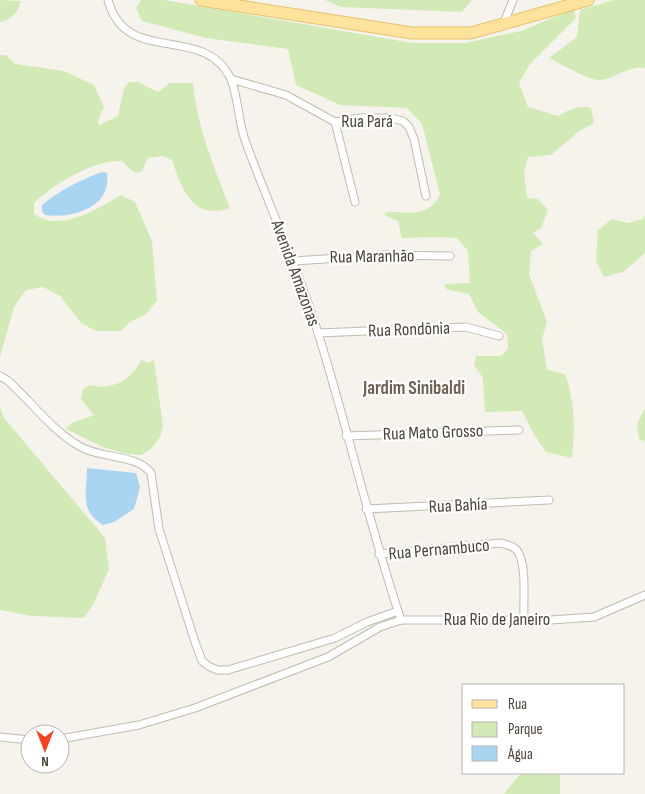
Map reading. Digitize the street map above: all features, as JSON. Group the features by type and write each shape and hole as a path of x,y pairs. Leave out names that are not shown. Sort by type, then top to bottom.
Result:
{"main road":[{"path":"202,0 412,33 471,33 588,0"}],"street":[{"name":"Avenida Amazonas","path":"108,0 112,14 120,25 128,31 140,37 199,49 213,55 231,79 245,142 294,261 318,333 379,554 401,620"},
{"path":"503,25 513,0"},
{"name":"Rua Pará","path":"231,79 286,95 335,122 360,118 391,118 403,121 409,127 414,139 426,196"},
{"path":"335,122 355,202"},
{"name":"Rua Maranhão","path":"294,261 374,255 450,256"},
{"name":"Rua Rondônia","path":"318,333 466,327 499,336"},
{"path":"0,376 7,380 49,421 80,447 112,458 136,461 146,466 151,473 159,529 194,642 202,661 210,667 228,670 348,633 366,622 398,611"},
{"name":"Rua Mato Grosso","path":"346,436 520,430"},
{"name":"Rua Bahía","path":"366,509 549,500"},
{"name":"Rua Pernambuco","path":"379,554 501,543 508,545 518,551 522,562 524,619"},
{"name":"Rua Rio de Janeiro","path":"70,737 139,725 196,708 328,657 380,627 401,620 594,617 645,595"},
{"path":"0,738 20,739"}],"green space":[{"path":"0,0 21,1 14,15 0,22"},
{"path":"141,0 164,0 412,43 465,43 521,31 574,9 576,18 530,64 519,83 528,107 558,116 578,107 591,108 594,123 578,132 551,155 528,157 524,172 527,198 538,199 548,210 541,228 533,233 543,244 531,251 529,274 547,322 542,339 547,370 565,374 571,394 574,426 572,458 546,452 522,411 485,412 483,378 474,365 476,356 501,356 508,349 507,334 478,312 469,294 446,289 444,284 470,283 468,251 457,238 402,238 398,221 384,215 387,212 411,213 424,210 435,202 440,194 422,124 407,108 340,105 296,85 288,49 206,38 142,21 136,8"},
{"path":"325,0 472,0 462,12 341,7"},
{"path":"614,0 645,0 645,68 634,68 606,79 595,80 549,58 577,37 580,10"},
{"path":"0,55 6,55 15,64 64,71 94,85 104,107 98,120 99,125 118,116 124,88 129,82 138,82 158,92 170,83 193,83 202,131 230,208 217,211 206,210 190,200 180,182 172,160 163,156 148,158 142,171 137,173 122,161 100,164 75,174 52,188 34,203 34,214 56,221 79,217 121,195 135,202 152,241 157,301 145,315 130,322 121,331 96,331 81,323 60,296 43,287 26,290 14,307 0,357"},
{"path":"645,215 645,253 623,272 604,277 596,261 598,230 612,219 628,223 643,219"},
{"path":"141,360 148,363 154,360 163,426 160,437 151,449 141,455 126,454 105,448 66,429 72,423 94,415 81,399 83,389 90,385 106,386 120,382 132,373"},
{"path":"0,408 4,418 105,538 109,569 94,603 84,618 32,616 0,610"},
{"path":"645,408 645,442 639,439 637,424"},
{"path":"520,774 560,774 560,794 504,794"}],"water":[{"path":"102,172 107,173 107,185 97,202 88,208 67,215 56,216 45,215 42,211 42,205 63,190"},
{"path":"87,468 136,473 140,487 134,509 114,522 103,525 95,519 87,507 86,501"}],"district":[{"name":"Jardim Sinibaldi","path":"414,387"}]}
